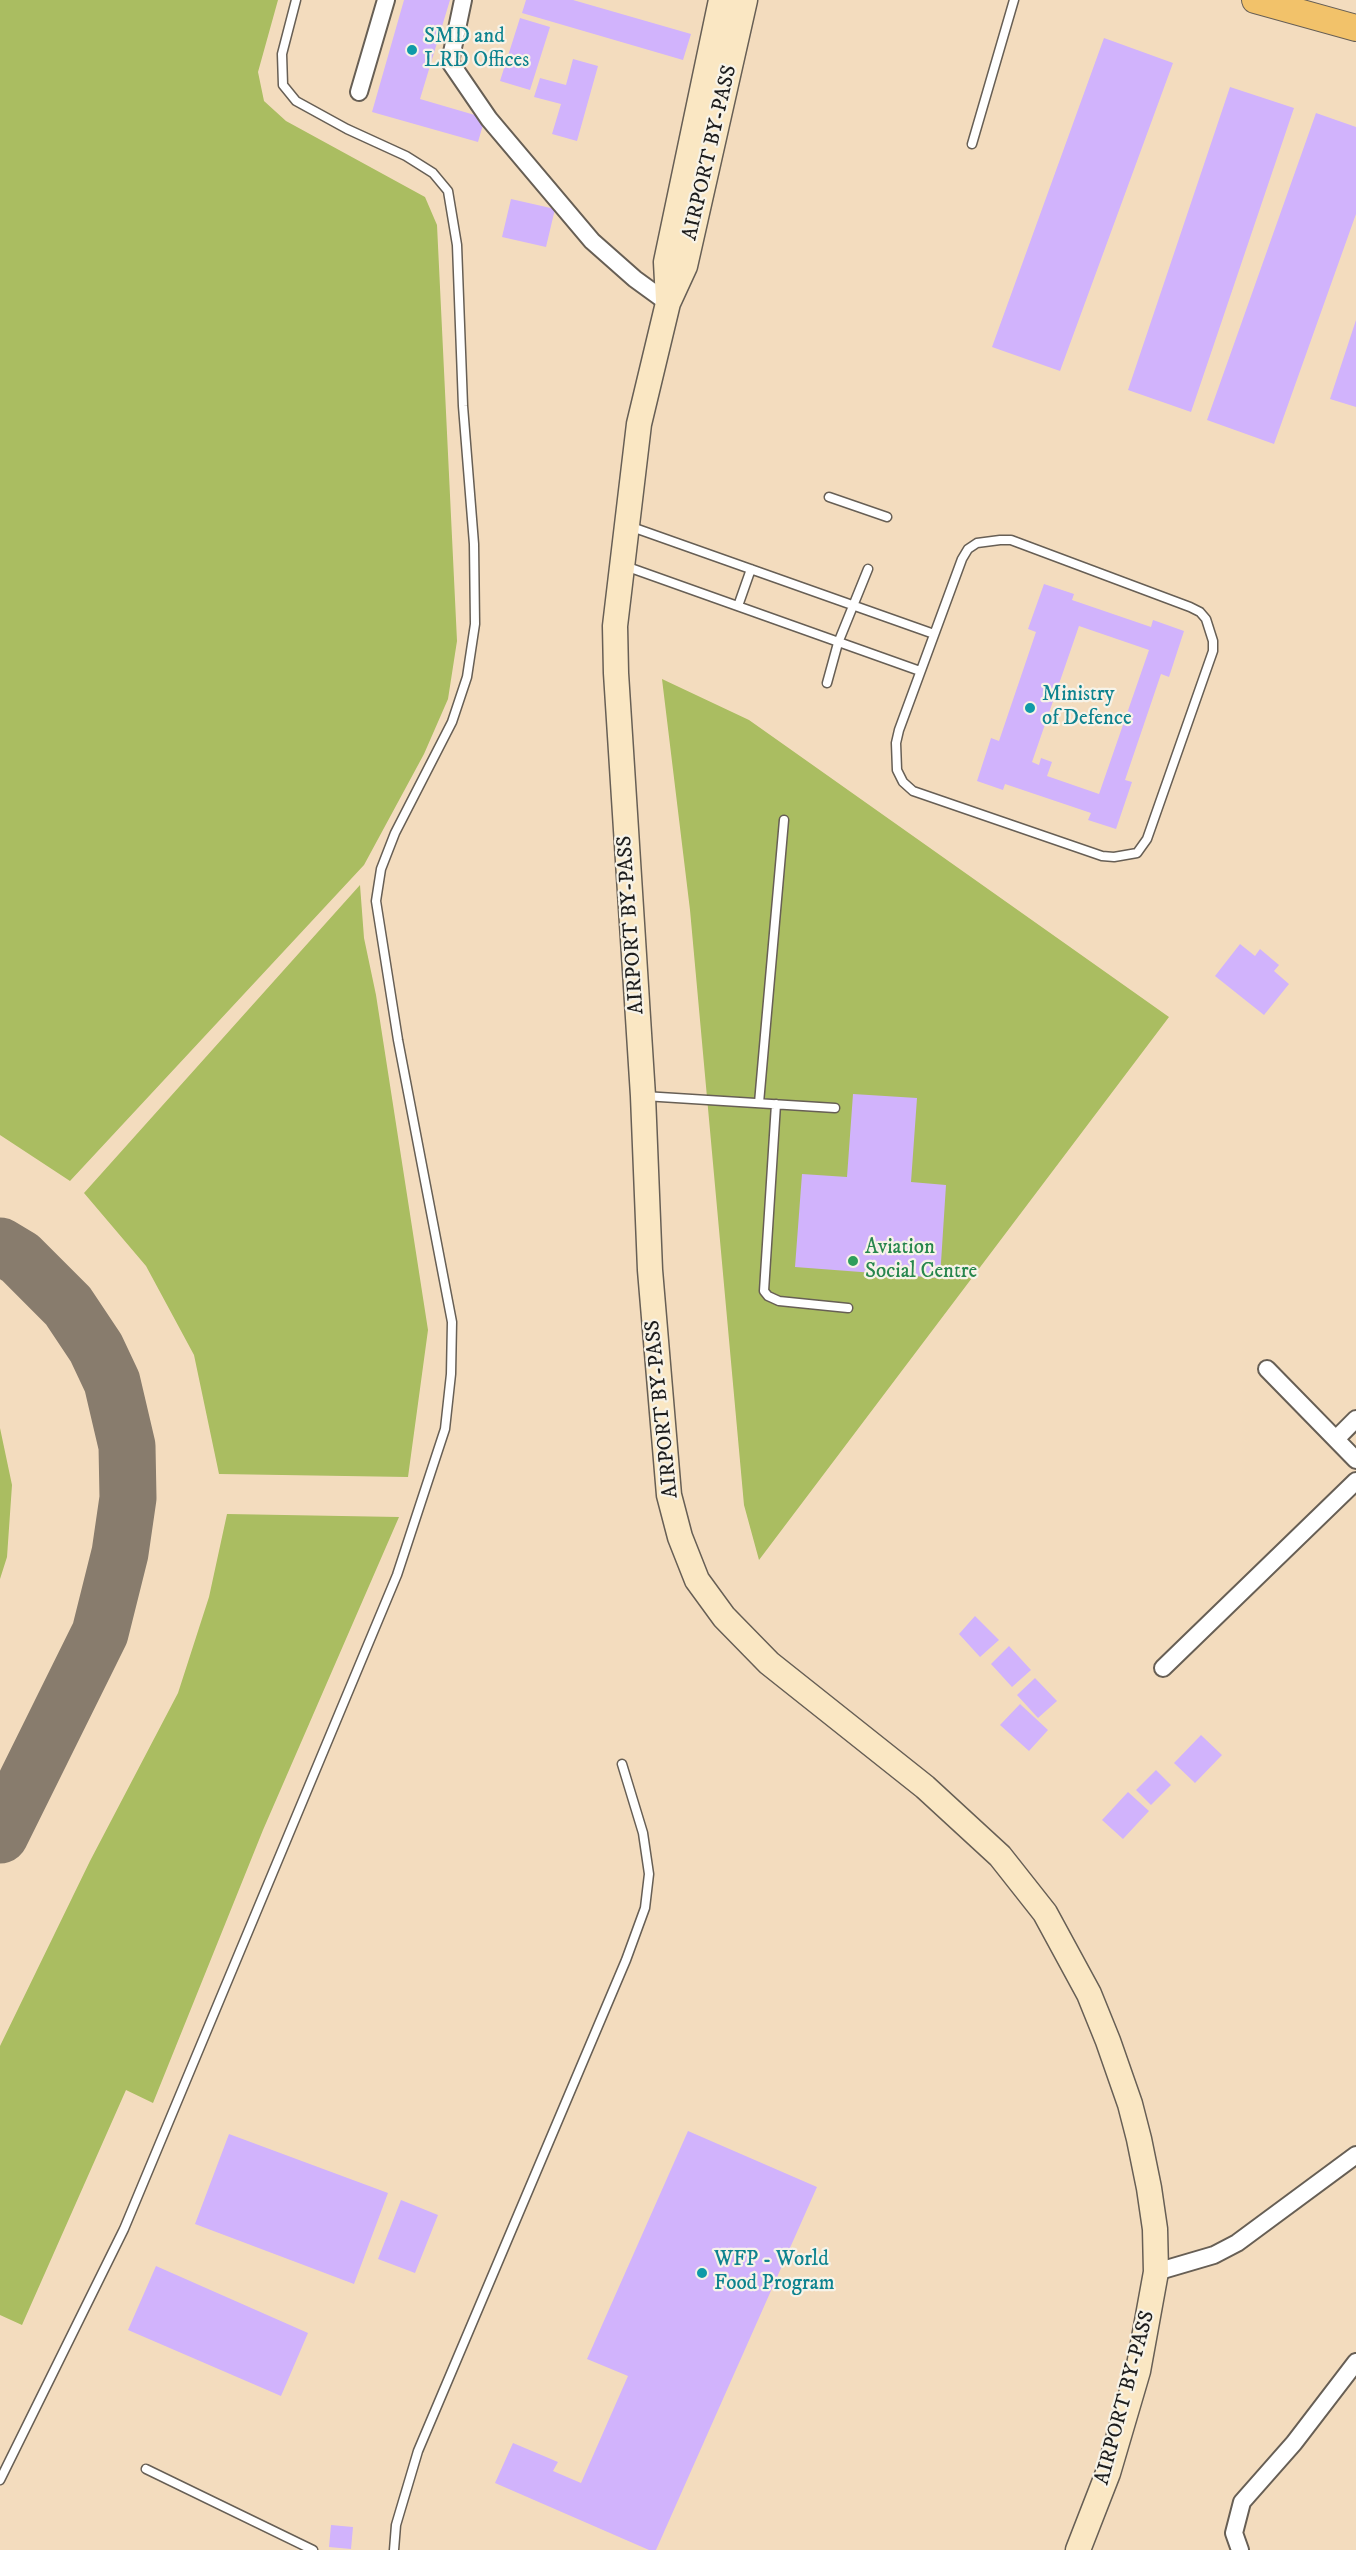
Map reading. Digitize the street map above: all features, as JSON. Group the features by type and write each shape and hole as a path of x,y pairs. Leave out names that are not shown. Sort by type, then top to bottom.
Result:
{"main road":[{"name":"AIRPORT BY-PASS","path":"668,303 666,262 721,0"},
{"name":"AIRPORT BY-PASS","path":"745,0 685,266 668,303 639,424 615,626 643,1096 650,1270 663,1451 669,1496 680,1536 697,1580 724,1617 769,1663 925,1786 1000,1856 1045,1913 1089,1994 1130,2104 1149,2188 1155,2229 1156,2272 1138,2371 1108,2473 1078,2550"},
{"path":"1255,0 1356,28"}],"street":[{"path":"359,92 386,0"},
{"path":"463,0 450,62 489,119 592,241 635,279 668,303"},
{"path":"1267,1369 1356,1460"},
{"path":"1337,1438 1356,1419"},
{"path":"1163,1668 1356,1480"},
{"path":"1156,2272 1214,2255 1237,2243 1356,2155"},
{"path":"1240,2550 1234,2533 1242,2502 1294,2443 1356,2362"}],"lane":[{"path":"0,2480 129,2218 397,1575 445,1429 451,1374 452,1322 398,1040 376,901 381,869 395,833 452,722 467,677 475,624 474,544 463,406 457,245 448,191 433,173 406,156 347,129 296,101 283,85 282,54 296,0"},
{"path":"972,144 1014,0"},
{"path":"829,497 887,517"},
{"path":"627,525 934,634"},
{"path":"1011,540 1200,612 1211,630 1213,651 1143,846 1137,853 1126,856 1102,856 914,792 903,782 897,770 896,743 921,671 962,559 968,549 977,543 1011,540"},
{"path":"622,565 921,671"},
{"path":"738,606 752,569"},
{"path":"827,683 838,643 868,569"},
{"path":"759,1103 784,820"},
{"path":"643,1096 836,1108"},
{"path":"776,1104 764,1291 768,1296 779,1301 848,1308"},
{"path":"394,2550 396,2525 418,2451 626,1960 645,1908 649,1874 643,1833 622,1764"},
{"path":"146,2469 312,2550"}],"green space":[{"path":"0,0 278,0 258,72 264,101 286,121 425,197 437,225 457,641 448,699 424,754 364,865 70,1181 0,1135"},
{"name":"Aviation Social Centre","path":"662,679 749,720 1169,1017 759,1560 744,1505 690,910"},
{"path":"360,885 364,938 376,995 428,1330 408,1477 219,1474 194,1355 146,1266 84,1193"},
{"path":"0,1428 12,1485 7,1557 0,1579"},
{"path":"227,1514 399,1517 263,1830 153,2103 126,2090 22,2325 0,2315 0,2046 90,1861 178,1693 209,1597"}],"building":[{"name":"SMD and LRD Offices","path":"404,0 450,0 420,99 485,118 478,142 372,112"},
{"path":"526,0 573,0 691,34 683,60 522,13"},
{"path":"520,18 550,27 530,90 500,81"},
{"path":"1104,38 1173,63 1060,371 992,347"},
{"path":"573,59 598,66 577,141 552,134 561,104 534,97 540,78 566,85"},
{"path":"1230,87 1294,108 1191,412 1128,390"},
{"path":"1316,113 1356,127 1356,214 1274,444 1207,420"},
{"path":"511,199 555,209 546,247 502,237"},
{"path":"1356,320 1356,407 1330,399"},
{"name":"Ministry of Defence","path":"1044,584 1074,594 1072,600 1151,627 1153,620 1184,631 1169,677 1161,674 1125,780 1132,782 1116,829 1088,820 1091,813 1005,784 1003,790 977,781 991,738 999,741 1036,632 1028,629","holes":["1079,626 1149,650 1099,794 1047,776 1052,762 1041,758 1039,765 1032,762"]},
{"path":"1240,944 1255,956 1260,949 1279,965 1274,971 1289,984 1264,1015 1215,976"},
{"path":"853,1094 917,1098 911,1182 946,1185 940,1278 795,1267 802,1174 847,1177"},
{"path":"975,1616 999,1640 980,1657 959,1634"},
{"path":"1009,1646 1031,1670 1012,1687 991,1664"},
{"path":"1035,1678 1057,1701 1038,1718 1017,1695"},
{"path":"1020,1704 1048,1730 1029,1751 1000,1725"},
{"path":"1201,1735 1222,1755 1195,1783 1174,1763"},
{"path":"1156,1770 1171,1785 1151,1805 1136,1790"},
{"path":"1128,1792 1149,1811 1123,1839 1102,1820"},
{"name":"WFP - World Food Program","path":"688,2131 817,2187 656,2550 649,2550 495,2483 513,2443 558,2462 553,2471 581,2483 628,2376 587,2359"},
{"path":"229,2134 388,2193 354,2284 195,2224"},
{"path":"401,2200 438,2215 415,2273 378,2259"},
{"path":"156,2266 308,2333 281,2396 128,2330"},
{"path":"331,2525 353,2527 351,2549 329,2547"}],"taxiway":[{"path":"0,1246 20,1258 68,1306 96,1348 112,1382 127,1446 128,1498 120,1553 100,1633 0,1835"}],"place":[{"name":"SMD and LRD Offices","path":"412,50"},
{"name":"Ministry of Defence","path":"1030,708"},
{"name":"Aviation Social Centre","path":"853,1261"},
{"name":"WFP - World Food Program","path":"702,2273"}]}
